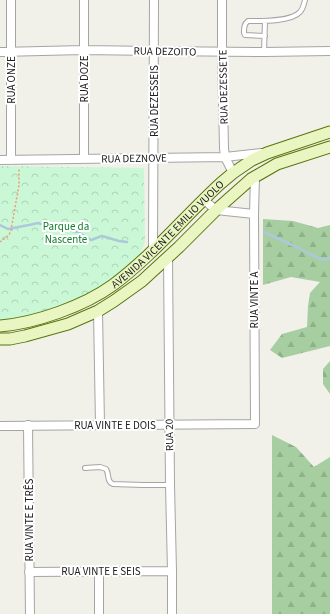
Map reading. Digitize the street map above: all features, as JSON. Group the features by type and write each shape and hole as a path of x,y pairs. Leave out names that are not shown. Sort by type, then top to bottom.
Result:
{"main road":[{"name":"AVENIDA VICENTE EMILIO VUOLO","path":"0,326 31,322 86,301 112,286 136,266 233,173 252,160 267,153 330,132"},
{"name":"AVENIDA VICENTE EMILIO VUOLO","path":"0,339 25,336 68,324 98,311 142,281 216,210 255,176 277,164 330,147"}],"street":[{"name":"RUA ONZE","path":"11,0 11,52 15,160"},
{"name":"RUA DOZE","path":"84,0 84,158"},
{"name":"RUA DEZESSEIS","path":"153,250 154,0"},
{"name":"RUA DEZESSETE","path":"222,0 224,148 225,156 233,173"},
{"name":"RUA DEZOITO","path":"0,52 84,50 264,52 330,50"},
{"name":"RUA DEZNOVE","path":"0,160 153,158 267,153"},
{"name":"RUA VINTE A","path":"255,176 255,424"},
{"path":"204,200 216,210 254,214"},
{"name":"RUA 20","path":"168,257 172,614"},
{"path":"98,311 100,425"},
{"name":"RUA VINTE E DOIS","path":"0,426 255,424"},
{"name":"RUA VINTE E TRÊS","path":"28,425 30,614"},
{"path":"99,571 99,614"},
{"name":"RUA VINTE E SEIS","path":"29,572 172,571"}],"lane":[{"path":"265,36 245,35 245,25 248,21 265,21 291,17 301,11 305,0"},
{"path":"264,52 265,21"},
{"path":"85,468 106,469 108,472 108,480 113,484 144,486 170,485"}],"path":[{"path":"0,242 9,235 11,230 19,185 15,160"}],"green space":[{"name":"Parque da Nascente","path":"0,166 144,168 145,241 140,255 101,288 69,305 30,318 0,322"},
{"path":"263,219 293,221 318,228 330,225 330,346 282,358 270,350 282,334 307,327 310,293 320,282 291,277 263,285"},
{"path":"330,361 330,394 323,384 323,369"},
{"path":"272,435 296,447 314,467 330,457 330,614 272,614"}],"waterway":[{"path":"0,225 8,229 38,223 78,232 91,240 102,236 127,242"},
{"path":"264,232 322,260 330,258"}]}
